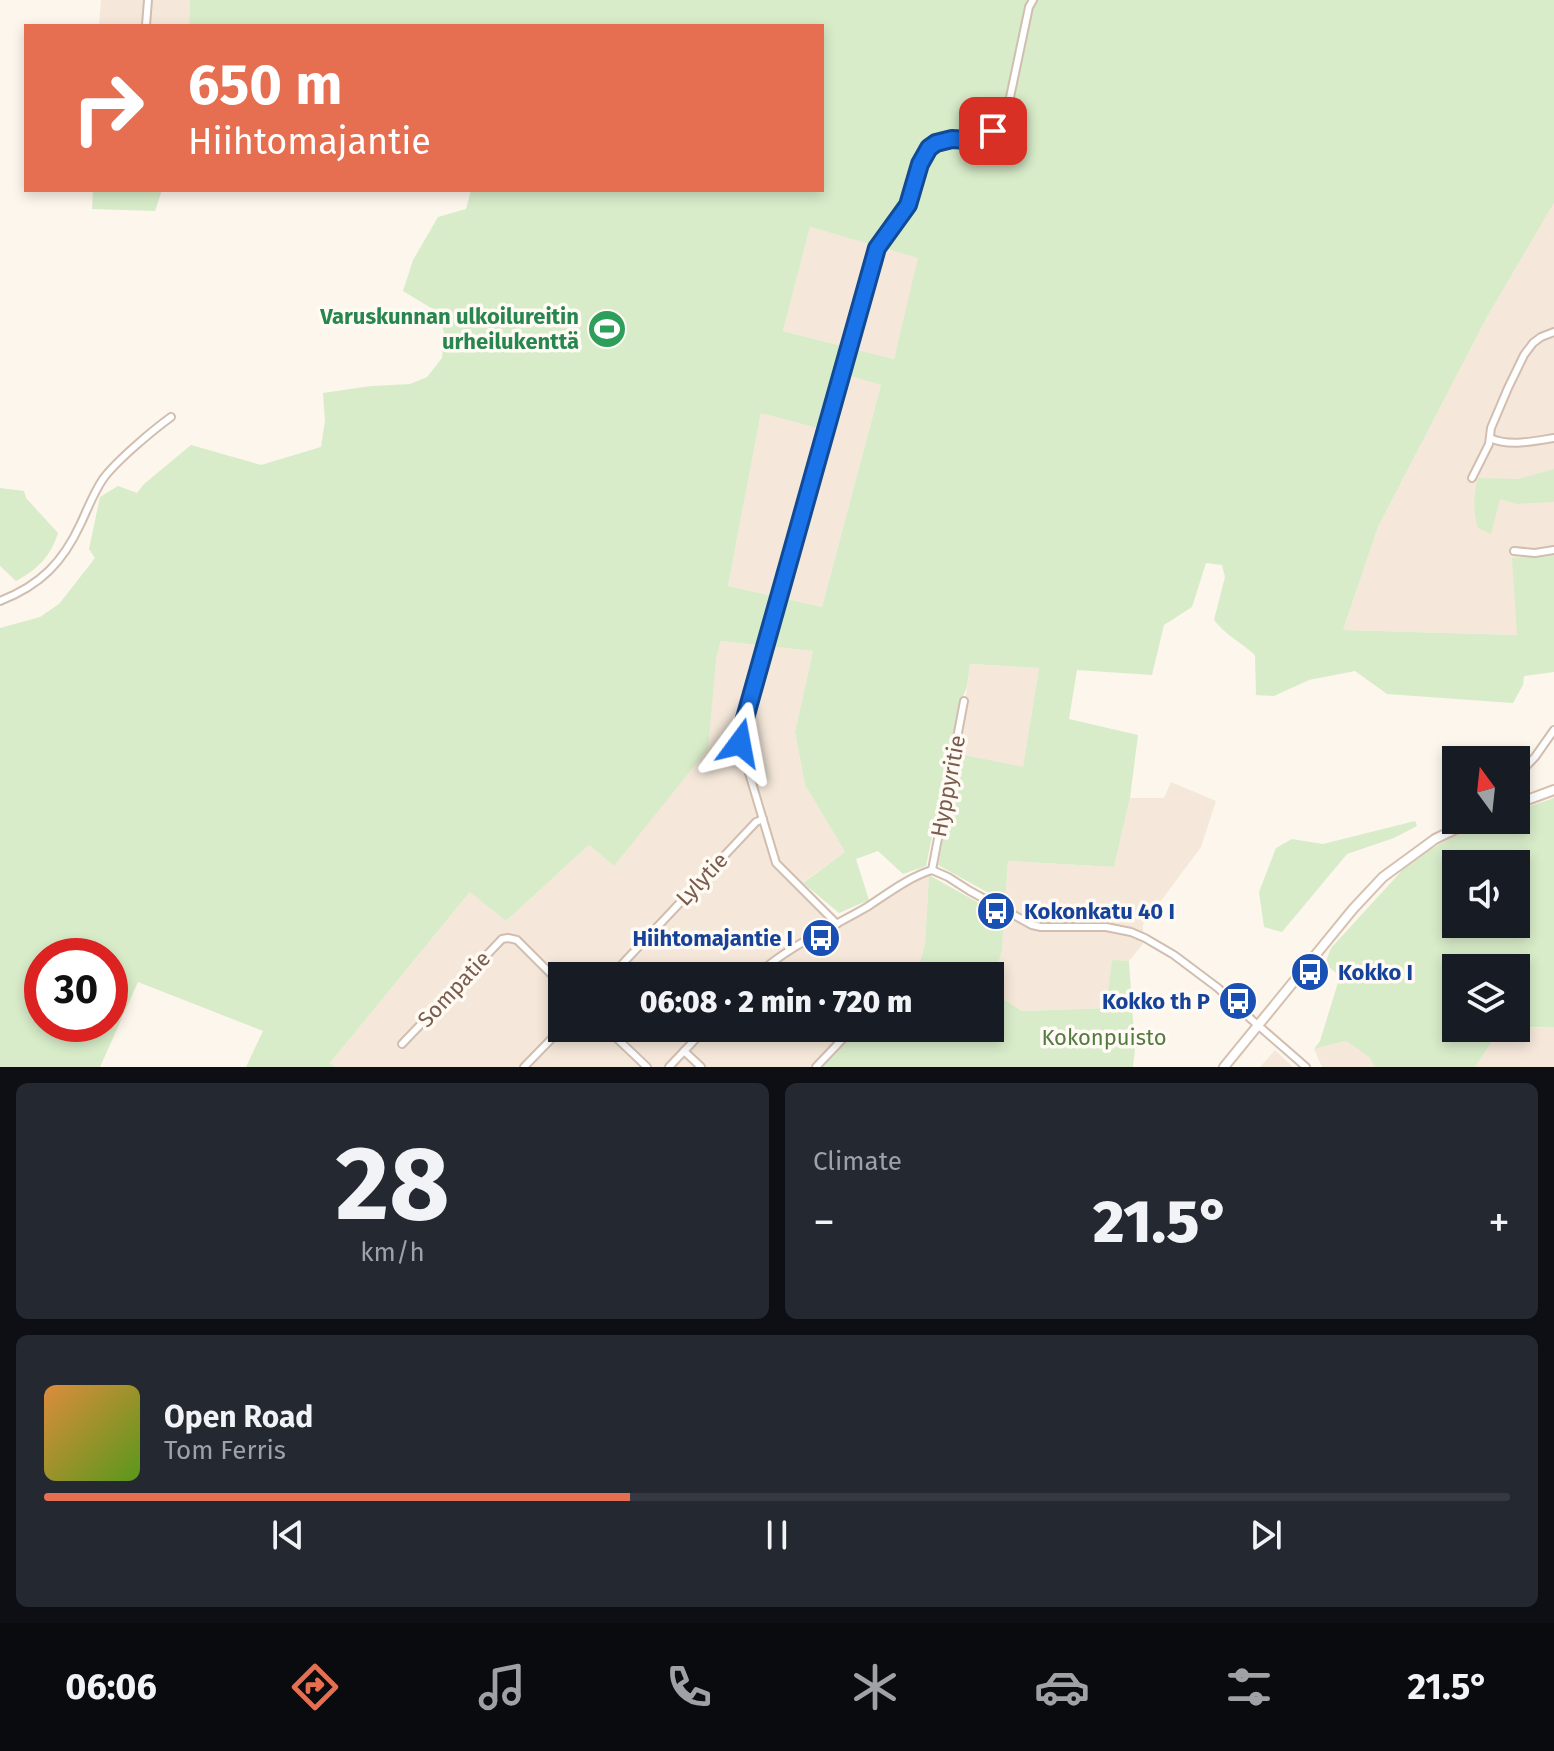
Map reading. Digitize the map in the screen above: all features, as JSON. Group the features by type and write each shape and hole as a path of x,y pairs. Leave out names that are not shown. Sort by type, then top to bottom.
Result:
{"street":[{"path":"146,24 148,0"},
{"path":"837,924 776,863 740,736 877,248 908,205 920,164 929,148 936,143 952,139 967,140 993,131 1005,121 1033,0"},
{"path":"1472,478 1524,355 1533,343 1554,332"},
{"path":"0,601 25,591 61,560 105,477 171,417"},
{"path":"1490,438 1507,443 1554,438"},
{"path":"1514,551 1538,553 1554,550"},
{"name":"Hyppyritie","path":"932,870 964,701"},
{"path":"1530,762 1554,730"},
{"path":"1530,799 1554,790"},
{"name":"Lylytie","path":"624,962 756,822 763,819"},
{"path":"1224,1067 1343,921 1383,877 1445,834"},
{"path":"773,962 932,870 1032,925 1106,927 1145,938 1218,988 1306,1067"},
{"name":"Sompatie","path":"402,1044 502,939 517,940 548,971"},
{"path":"524,1067 548,1042"},
{"path":"621,1042 647,1067"},
{"path":"669,1067 693,1042"},
{"path":"816,1067 840,1042"},
{"path":"684,1051 701,1067"}],"shaded area":[{"path":"101,0 190,0 189,24 99,24"},
{"path":"1554,203 1554,636 1343,630 1378,527 1487,317"},
{"path":"810,227 919,258 894,359 783,331"},
{"path":"837,371 881,385 822,607 728,586 761,413"},
{"path":"721,641 813,651 795,732 805,785 845,852 798,886 837,923 906,883 929,875 925,944 920,962 548,962 548,1042 840,1042 816,1067 335,1067 330,1063 471,891 506,921 589,845 614,866 716,659"},
{"path":"970,664 1039,668 1023,768 959,754"},
{"path":"1171,782 1216,801 1201,847 1143,925 1143,944 1129,961 1112,961 1107,1008 1022,1011 1004,1000 1004,962 999,962 1008,861 1114,867 1130,798 1164,798"},
{"path":"1530,1027 1554,1027 1554,1067 1475,1067 1492,1042 1530,1042"},
{"path":"1346,1041 1369,1057 1375,1067 1322,1067 1314,1049"},
{"path":"1275,1050 1293,1067 1260,1067"}],"green space":[{"path":"190,0 1554,0 1554,203 1487,317 1378,527 1343,630 1517,635 1512,558 1554,555 1554,672 1524,676 1523,685 1513,703 1387,694 1355,671 1309,680 1274,696 1256,695 1255,655 1214,620 1225,577 1222,565 1206,563 1192,607 1164,625 1152,675 1077,670 1069,719 1138,735 1130,798 1114,867 1008,861 1005,902 938,865 959,754 1023,767 1039,668 970,664 926,866 903,874 878,851 856,859 869,900 839,913 803,883 845,852 805,785 795,732 813,651 721,641 716,659 708,749 614,866 589,845 506,921 470,892 330,1063 335,1067 246,1067 263,1031 138,982 128,1004 128,938 24,938 24,1042 111,1042 100,1067 0,1067 0,628 40,617 59,604 95,558 89,549 100,497 118,486 137,493 191,445 261,465 321,447 325,421 323,393 410,384 427,377 442,358 444,332 436,311 403,291 413,260 438,217 466,209 470,192 824,192 824,24 189,24","holes":["810,227 918,258 894,359 783,331","837,372 881,385 822,607 728,586 761,413 822,429"]},
{"path":"93,192 161,192 155,211 92,209"},
{"path":"1554,469 1554,502 1517,504 1500,499 1491,534 1478,528 1474,503 1478,478 1519,479"},
{"path":"0,488 24,491 26,498 58,533 42,562 16,581 0,566"},
{"path":"1554,798 1554,1027 1530,1027 1530,954 1442,954 1442,1042 1492,1042 1475,1067 1375,1067 1369,1057 1346,1041 1314,1049 1320,1041 1340,976 1325,964 1331,948 1407,865 1459,834 1530,834 1530,806"},
{"path":"1415,821 1417,826 1394,838 1347,854 1282,932 1264,927 1259,892 1276,848 1292,839 1323,844"},
{"name":"Kokonpuisto","path":"929,875 1004,917 999,962 920,962 925,944"},
{"name":"Kokonpuisto","path":"1112,960 1129,961 1135,1049 1133,1067 816,1067 840,1042 1004,1042 1004,1000 1022,1011 1106,1008"}],"place":[{"name":"Varuskunnan ulkoilureitin urheilukenttä","path":"607,329"},
{"name":"Kokonkatu 40 I","path":"996,911"},
{"name":"Hiihtomajantie I","path":"821,938"},
{"name":"Kokko I","path":"1310,972"},
{"name":"Kokko th P","path":"1238,1001"}],"route":[{"path":"740,743 877,248 908,205 920,164 929,148 936,143 952,139 967,140 993,131"}]}
